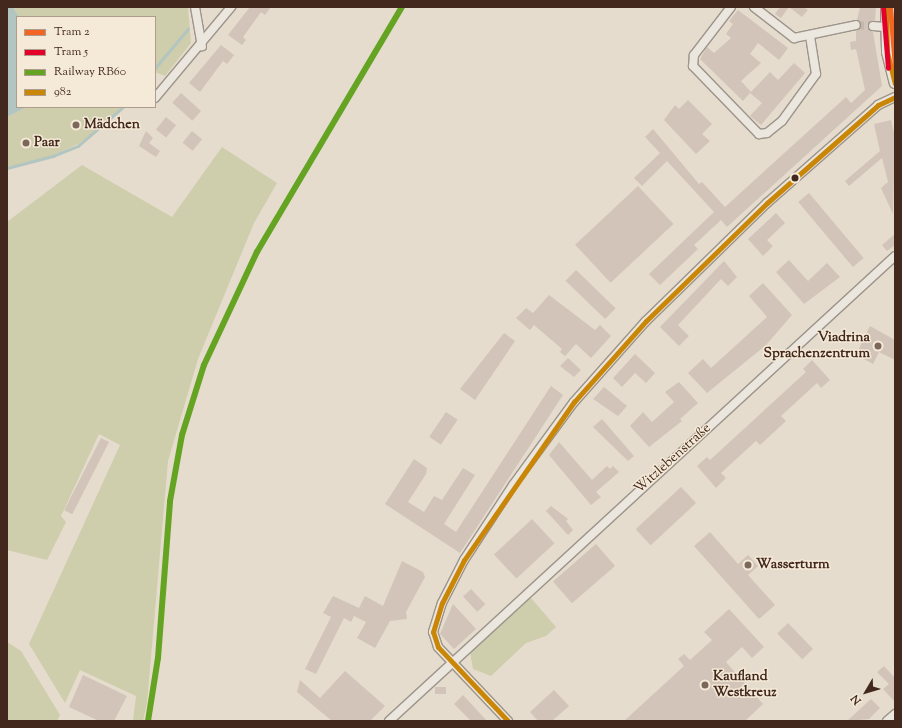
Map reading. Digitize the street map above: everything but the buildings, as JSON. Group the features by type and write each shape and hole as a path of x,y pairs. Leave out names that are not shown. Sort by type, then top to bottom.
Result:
{"street":[{"path":"195,7 202,46"},
{"path":"156,97 202,46 231,7"},
{"path":"732,7 694,55 692,66 759,134 767,133 782,121 816,74 810,36"},
{"path":"754,7 794,38 856,26"},
{"path":"886,7 890,28 895,83"},
{"path":"873,26 890,28"},
{"path":"508,721 438,647 433,632 442,603 464,560 513,485 574,402 700,266 878,105 895,98"},
{"name":"Witzlebenstraße","path":"389,721 451,662 895,256"},
{"path":"887,721 895,714"}],"green space":[{"path":"13,7 188,7 191,43 165,76 156,72 156,16 18,16"},
{"path":"25,108 122,108 80,143 45,159 7,167 7,117"},
{"path":"222,147 277,183 254,223 198,359 168,461 147,703 143,721 133,721 136,696 80,670 65,703 29,644 120,445 99,434 61,516 66,522 47,560 7,550 7,222 82,165 172,217"},
{"path":"531,598 556,627 546,636 526,643 491,676 473,669 470,652"},
{"path":"7,642 21,651 60,715 57,721 7,721"}],"shaded area":[{"path":"7,7 13,7 18,16 16,16 16,108 25,108 7,117"}],"waterway":[{"path":"156,67 188,29"},
{"path":"7,168 53,156 78,146 122,108"}],"tunnel":[{"path":"856,25 873,26"}],"tram line":[{"name":"5","path":"883,7 888,68"},
{"name":"2","path":"890,7 895,67"}],"rail line":[{"name":"RB60","path":"148,721 158,658 170,501 182,435 204,365 257,252 402,7"}],"transit line":[{"name":"982","path":"886,7 887,52 895,83"},
{"name":"982","path":"508,721 438,647 433,632 442,603 464,560 574,402 646,321 767,203 878,105 895,97"}],"place":[{"name":"Mädchen","path":"76,125"},
{"name":"Paar","path":"26,143"},
{"name":"Viadrina Sprachenzentrum","path":"878,346"},
{"name":"Wasserturm","path":"748,565"},
{"name":"Kaufland Westkreuz","path":"705,685"}]}
